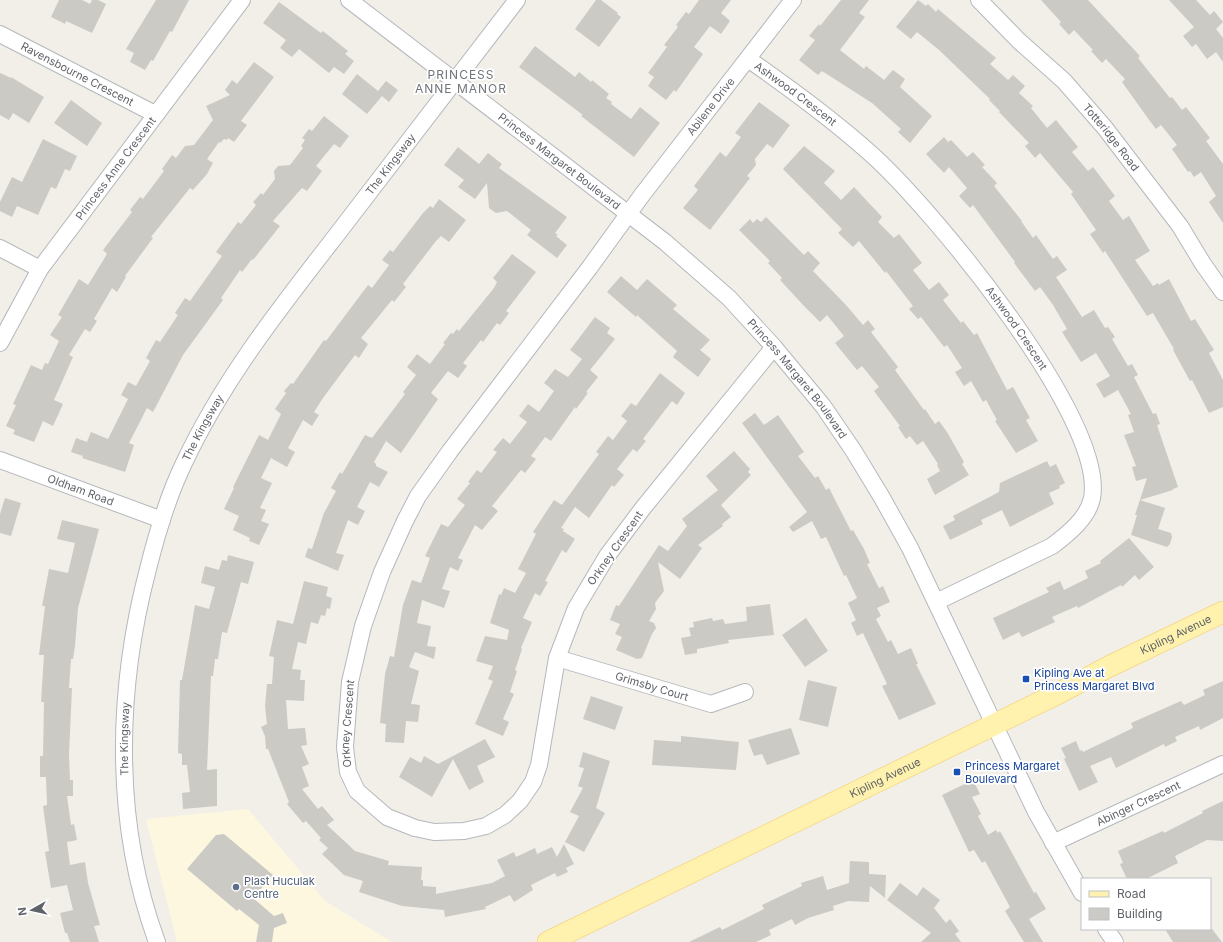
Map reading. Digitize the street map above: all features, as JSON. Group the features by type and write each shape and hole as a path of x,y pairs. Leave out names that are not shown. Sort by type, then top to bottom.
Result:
{"main road":[{"name":"Kipling Avenue","path":"548,942 1223,612"}],"street":[{"name":"Princess Anne Crescent","path":"0,343 40,269 242,0"},
{"name":"Princess Margaret Boulevard","path":"349,0 666,242 729,298 774,347 823,406 853,450 906,542 993,724 1053,843 1081,890"},
{"name":"The Kingsway","path":"157,942 147,915 136,869 123,756 126,701 131,654 143,586 162,520 183,464 210,412 242,361 280,308 517,0"},
{"name":"Abilene Drive","path":"628,214 793,0"},
{"name":"Totteridge Road","path":"979,0 1019,41 1064,81 1105,128 1180,226 1203,264 1223,292"},
{"name":"Ravensbourne Crescent","path":"0,34 155,114"},
{"name":"Ashwood Crescent","path":"748,60 808,100 870,153 901,183 950,237 999,302 1050,379 1069,412 1090,462 1092,497 1088,512 1065,536 1052,546 936,602"},
{"name":"Orkney Crescent","path":"628,214 590,267 450,450 418,496 405,521 382,572 364,626 350,682 345,747 348,772 357,791 387,817 415,828 434,832 464,830 486,826 505,815 520,801 533,782 539,765 557,658 576,608 607,556 661,485 774,347"},
{"path":"0,248 40,269"},
{"name":"Oldham Road","path":"0,460 162,520"},
{"name":"Grimsby Court","path":"557,658 711,704 745,692"},
{"name":"Abinger Crescent","path":"1053,843 1223,764"},
{"path":"1107,930 1115,942"}],"shaded area":[{"path":"248,809 325,901 392,942 177,942 146,819"}],"building":[{"path":"59,0 82,0 90,4 92,0 98,0 106,4 92,33 66,21 65,24 51,17"},
{"path":"156,0 189,0 172,32 170,31 153,61 151,60 145,70 130,62 134,53 126,49"},
{"path":"596,0 601,0 621,17 599,47 575,29"},
{"path":"699,0 731,0 721,13 730,21 721,34 710,26 694,47 703,54 676,92 674,90 666,100 648,86 654,77 648,73 667,47 664,45 678,27 676,25 686,12 689,14"},
{"path":"841,0 869,0 859,13 865,17 840,50 864,69 866,66 884,80 893,70 905,79 900,87 932,116 910,143 898,132 901,129 872,103 822,71 818,75 799,60 815,40 809,36 819,24 820,26"},
{"path":"918,0 926,6 928,4 936,12 938,9 996,58 990,64 1008,80 1013,75 1025,86 1019,93 1033,106 1031,108 1047,128 1056,120 1078,147 1072,152 1088,171 1093,167 1115,196 1109,201 1123,220 1129,216 1150,251 1135,260 1153,286 1158,283 1159,285 1169,279 1191,321 1195,319 1214,350 1209,353 1223,380 1223,407 1209,413 1192,380 1190,381 1173,350 1174,349 1153,313 1147,316 1105,251 1103,253 1090,234 1096,230 1071,194 1073,192 1040,153 1035,158 1025,146 1029,143 999,112 1000,111 989,100 990,99 939,50 917,32 911,39 896,27"},
{"path":"1041,0 1088,0 1140,56 1138,58 1170,98 1172,97 1182,110 1186,107 1210,138 1206,141 1223,164 1223,223 1209,202 1216,196 1201,172 1194,177 1190,171 1188,172 1172,149 1177,145 1161,125 1156,129 1122,82 1125,79 1106,59 1102,63 1091,51 1093,50 1074,30 1069,35 1059,24 1061,22"},
{"path":"1169,0 1196,0 1210,15 1214,11 1223,22 1216,29 1223,38 1223,62 1216,52 1207,59 1196,44 1192,47 1183,36 1194,27"},
{"path":"279,2 321,33 323,31 348,51 345,54 354,61 344,74 334,67 329,73 299,49 292,57 280,48 286,40 263,23"},
{"path":"535,46 575,77 579,72 591,82 592,80 609,94 606,98 612,102 611,104 631,119 640,107 660,123 634,157 581,116 583,115 519,67"},
{"path":"254,62 274,77 241,121 247,125 234,142 228,138 227,140 224,139 220,143 219,142 207,159 213,163 207,174 193,190 190,188 151,237 153,238 125,276 126,277 117,292 112,288 94,319 97,321 90,332 85,329 69,355 73,357 54,400 63,404 53,426 43,421 34,442 13,434 15,430 6,426 16,405 13,404 31,365 42,370 45,363 48,364 59,341 50,335 62,317 58,315 79,279 88,285 107,254 103,250 132,212 130,210 140,197 143,199 164,171 162,169 172,155 176,158 185,146 194,145 213,120 206,106 230,95 225,90 232,80 237,84"},
{"path":"0,73 11,77 44,97 29,123 13,113 9,120 0,115"},
{"path":"357,74 378,91 386,81 398,90 389,102 382,96 367,114 342,94"},
{"path":"71,100 102,123 87,146 54,123"},
{"path":"759,102 790,125 773,148 767,144 755,159 756,165 747,176 750,178 710,230 683,208 698,190 694,186 720,152 726,157 741,137 735,133"},
{"path":"324,116 349,136 340,148 334,144 316,166 322,171 307,191 302,188 273,221 280,226 253,260 252,259 242,272 240,270 221,298 223,300 183,355 153,412 147,408 129,443 134,445 125,472 82,458 83,456 71,452 76,438 87,442 91,432 108,439 128,399 121,395 128,382 136,386 150,361 146,358 156,340 160,342 178,315 175,313 185,298 190,301 222,256 216,252 238,222 241,224 256,205 253,202 261,193 263,195 275,179 274,171 278,166 290,165 303,148 301,146 305,140 302,138 309,129 312,131"},
{"path":"944,137 948,142 951,140 967,157 973,152 985,165 982,167 997,183 994,186 1022,221 1033,238 1036,235 1053,259 1057,256 1067,270 1056,277 1082,317 1094,310 1105,328 1108,327 1115,337 1112,339 1128,366 1132,364 1138,375 1134,377 1153,414 1156,413 1160,424 1157,425 1178,487 1173,490 1140,500 1165,508 1158,529 1171,533 1172,537 1170,544 1167,547 1131,535 1137,515 1135,515 1147,478 1136,481 1132,467 1136,466 1124,435 1134,432 1128,415 1131,414 1118,390 1104,398 1096,384 1110,376 1096,353 1081,362 1062,332 1067,329 1053,305 1040,287 1035,291 973,205 970,208 959,196 967,188 949,167 944,173 926,154"},
{"path":"43,139 77,156 70,171 65,169 56,189 51,187 38,215 17,206 12,217 0,211 0,202 12,177 22,182"},
{"path":"804,146 835,171 824,183 841,200 854,187 882,217 878,222 894,238 899,234 922,263 913,270 929,290 939,282 949,295 943,300 961,323 963,321 974,335 977,333 1007,390 1013,387 1030,418 1026,420 1038,441 1016,453 995,421 997,420 986,400 983,402 971,381 964,386 955,372 962,368 947,345 944,347 921,317 918,319 909,309 913,306 886,271 885,273 859,241 853,247 838,233 842,229 783,169"},
{"path":"458,147 479,164 488,153 502,164 499,168 567,217 555,233 558,235 556,236 567,245 557,258 527,235 531,230 507,211 496,213 489,208 487,183 475,199 458,187 464,180 444,165"},
{"path":"439,199 466,220 449,242 441,236 436,241 403,284 406,287 394,302 392,300 361,338 368,344 359,358 355,355 323,398 314,412 319,415 312,426 303,420 288,448 295,452 287,467 271,458 261,478 272,483 260,508 266,510 261,521 269,524 259,545 249,541 250,538 233,530 239,516 224,509 234,488 233,487 259,435 268,440 281,414 275,409 286,393 284,391 291,383 293,384 324,340 326,341 368,285 372,288 389,265 382,260 390,250 393,252 423,213 430,206 433,208"},
{"path":"766,217 804,255 808,251 820,263 813,271 863,325 868,320 875,329 871,332 898,367 895,370 935,424 939,421 947,432 964,462 962,464 969,475 935,495 927,479 940,471 937,465 938,464 923,441 917,445 910,436 906,439 898,427 900,426 874,391 879,387 862,366 857,370 835,343 844,336 827,315 820,322 804,306 780,280 782,278 768,263 770,261 739,230 750,219 753,223 757,219 761,222"},
{"path":"512,254 536,272 506,311 509,313 500,325 497,323 483,342 481,340 463,363 467,366 458,378 448,371 431,393 438,399 401,453 386,441 374,462 376,466 388,472 379,487 370,482 357,507 365,511 358,525 348,520 336,553 344,555 338,571 305,557 308,548 312,549 324,513 336,491 331,488 340,472 342,474 365,435 372,438 405,394 403,392 416,375 407,367 417,354 430,364 445,344 443,343 451,333 453,334 457,329 459,331 494,288 497,282 493,278"},
{"path":"621,276 637,290 647,279 677,305 673,309 710,340 700,350 711,359 698,377 673,357 677,351 637,315 636,317 607,292"},
{"path":"595,317 610,328 607,333 615,339 590,370 598,377 586,392 588,393 576,409 575,407 551,441 545,437 531,456 536,459 525,473 521,470 492,506 498,511 482,530 475,525 458,558 463,560 458,571 450,567 442,589 450,591 444,608 422,600 417,623 431,626 427,646 436,647 434,659 415,652 409,667 419,671 411,704 420,705 418,722 406,721 404,743 385,742 386,724 380,723 385,674 390,656 394,657 403,605 412,580 421,583 430,558 425,556 441,524 448,527 465,505 457,499 470,483 468,482 477,470 481,473 497,452 493,450 503,438 510,444 527,422 519,416 528,404 539,412 554,391 544,383 555,369 568,377 582,359 570,350"},
{"path":"660,373 685,393 677,405 672,401 643,439 646,441 637,452 633,449 617,469 624,475 614,487 612,485 589,518 575,507 561,528 575,539 566,553 562,550 545,581 548,582 540,596 535,593 523,618 532,622 521,648 522,649 515,670 517,671 510,692 514,694 503,719 509,722 503,736 475,724 493,681 488,679 493,666 476,661 485,636 507,640 509,630 490,623 499,594 501,595 504,588 515,593 526,573 518,569 536,534 533,532 554,500 562,505 599,454 596,452 608,436 613,440 627,421 621,416 631,403 636,406"},
{"path":"755,413 764,425 778,415 804,452 798,456 815,478 818,476 826,490 829,488 851,531 853,530 864,549 870,563 867,564 879,588 883,586 890,602 877,608 881,616 876,619 888,642 891,640 898,654 911,648 918,664 916,664 936,704 899,720 882,686 887,684 863,633 857,636 851,623 856,620 848,603 857,598 846,575 844,576 826,537 821,539 812,521 793,532 789,527 807,512 742,423"},
{"path":"734,451 750,469 748,472 751,475 721,505 731,517 722,524 723,526 698,545 702,548 680,579 658,562 664,591 655,603 656,609 649,621 654,623 656,628 642,658 637,659 616,650 622,637 615,634 620,624 610,620 616,605 619,606 659,545 668,551 687,526 682,519 718,490 706,476"},
{"path":"1047,461 1050,467 1056,464 1065,483 1059,486 1060,488 1049,493 1054,504 1010,527 1002,510 981,520 983,524 950,540 943,526 955,520 953,516 999,492 1000,483"},
{"path":"5,498 21,503 11,536 0,533 0,514"},
{"path":"62,520 99,529 78,608 75,646 73,659 71,659 69,688 72,688 69,754 70,780 73,780 73,796 67,796 71,825 74,824 77,840 67,842 70,865 85,862 88,883 100,925 94,926 99,942 70,942 67,933 65,933 60,913 73,910 67,885 51,888 45,852 49,851 43,806 47,805 46,777 40,777 40,756 43,756 44,702 41,702 44,655 39,655 45,606 42,606 49,569 68,573 75,543 57,539"},
{"path":"1129,538 1154,567 1139,580 1135,575 1122,587 1121,585 1078,608 1077,606 1052,617 1055,622 1022,637 1019,632 1003,640 993,618 1049,592 1046,588 1060,581 1064,590 1088,578 1085,571 1101,563 1100,561"},
{"path":"228,555 254,562 248,584 241,582 227,633 222,632 218,659 215,659 213,676 211,676 207,770 217,769 217,806 183,809 182,793 190,792 187,765 182,765 182,754 178,753 180,680 182,680 195,605 209,609 215,587 201,583 205,566 219,570 222,560 227,561"},
{"path":"304,581 328,587 326,596 332,598 330,609 327,608 325,616 321,615 318,624 311,622 306,644 298,642 292,669 301,670 300,680 305,680 304,701 286,700 288,729 305,728 307,745 301,746 309,764 302,767 309,786 302,789 318,809 322,806 334,820 327,825 355,851 389,861 388,865 422,867 421,880 423,880 423,886 436,887 436,894 492,883 505,876 497,860 514,852 516,857 535,848 537,854 552,847 557,857 564,844 574,864 566,868 568,872 557,877 555,873 531,885 533,890 514,902 510,895 485,907 486,909 445,917 444,910 402,906 359,892 363,881 344,875 322,854 328,848 319,840 321,838 306,821 303,823 287,804 289,802 268,749 266,749 265,736 261,727 267,724 265,706 267,684 272,684 274,657 269,656 277,620 293,624"},
{"path":"770,604 774,635 728,640 729,643 697,649 697,653 685,655 681,638 691,636 689,628 694,627 693,622 712,618 713,621 723,619 725,624 747,621 746,607"},
{"path":"806,618 828,651 805,667 782,635"},
{"path":"808,680 837,687 828,727 799,720"},
{"path":"1223,681 1223,718 1200,730 1199,726 1175,737 1177,741 1165,747 1164,744 1116,768 1111,757 1090,766 1098,782 1079,791 1064,759 1066,758 1061,748 1076,741 1080,751 1082,750 1083,752 1133,728 1131,723 1181,701 1184,705 1205,695 1203,690"},
{"path":"591,696 623,707 615,730 583,719"},
{"path":"791,728 800,754 767,765 762,754 754,756 748,740"},
{"path":"681,736 739,742 736,770 652,765 654,740 681,742"},
{"path":"485,739 495,757 477,766 484,782 469,790 453,759 432,797 399,777 410,757 421,763 424,756 438,764"},
{"path":"583,752 610,761 596,808 605,813 584,852 565,842 579,816 570,812 583,788 578,786 584,768 579,767"},
{"path":"973,780 980,794 972,797 981,814 978,816 988,835 996,830 998,833 1000,831 1034,893 1036,892 1046,909 1029,919 1043,942 1024,942 1005,911 1010,907 985,861 982,863 974,850 969,852 942,795"},
{"path":"1223,801 1223,841 1207,840 1175,856 1178,863 1148,878 1127,878 1120,864 1123,863 1118,851 1163,831 1164,833 1203,813 1202,811"},
{"name":"Plast Huculak Centre","path":"224,834 273,875 253,898 274,916 283,913 287,923 274,928 272,942 256,942 259,925 239,909 237,911 187,869 216,835"},
{"path":"850,861 869,862 869,874 886,875 885,898 870,886 869,902 848,901 833,906 834,910 808,918 795,925 792,919 769,930 771,935 756,942 689,942 720,927 722,930 764,909 762,905 802,886 801,883 823,876 827,890 849,883"},
{"path":"900,883 917,896 923,887 940,900 934,908 946,923 950,919 959,931 955,934 961,942 921,942 931,933 887,900"},
{"path":"1212,929 1222,942 1173,942 1166,930"}],"place":[{"name":"Kipling Ave at Princess Margaret Blvd","path":"1026,679"},
{"name":"Princess Margaret Boulevard","path":"957,772"},
{"name":"Plast Huculak Centre","path":"236,887"}],"district":[{"name":"PRINCESS ANNE MANOR","path":"461,82"}]}
